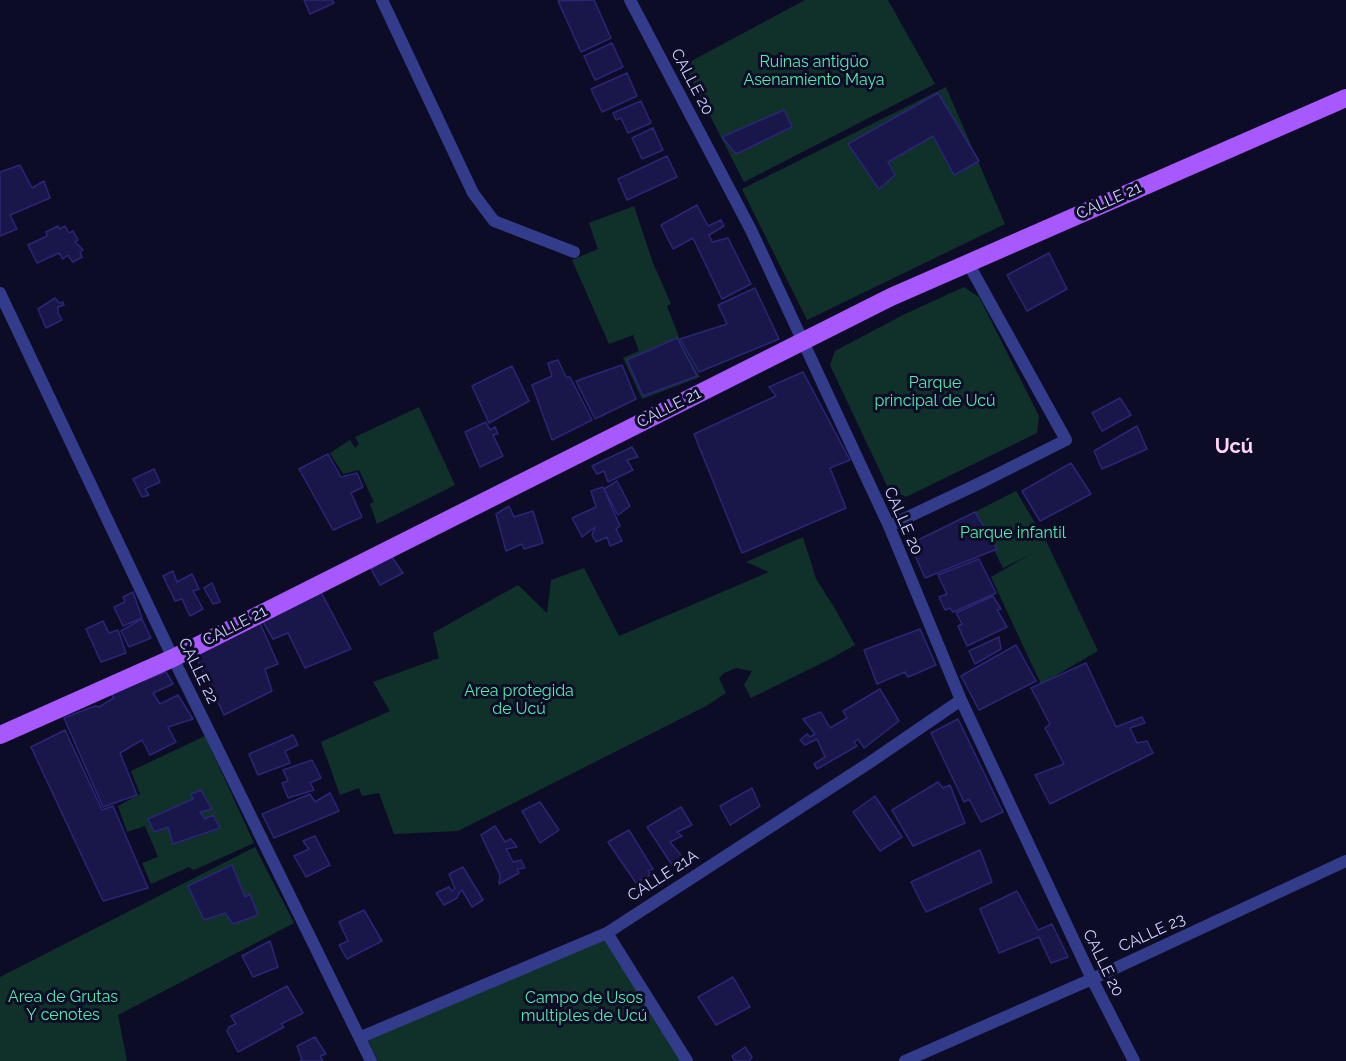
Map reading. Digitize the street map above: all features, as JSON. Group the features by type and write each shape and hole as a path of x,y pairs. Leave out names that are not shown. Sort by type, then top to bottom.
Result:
{"main road":[{"name":"CALLE 21","path":"0,735 172,658 891,297 1346,98"}],"street":[{"path":"382,0 472,193 494,221 574,252"},
{"name":"CALLE 20","path":"630,0 751,230 889,526 961,700 1092,979 1134,1061"},
{"path":"889,526 1066,440 968,263"},
{"name":"CALLE 22","path":"0,293 172,658 371,1061"},
{"name":"CALLE 21A","path":"361,1037 607,933 869,763 961,700"},
{"name":"CALLE 23","path":"905,1061 1092,979 1346,861"},
{"path":"607,933 687,1061"}],"green space":[{"name":"Ruinas antigüo Asenamiento Maya","path":"805,0 888,0 935,84 744,182 684,65"},
{"path":"946,87 1005,224 807,320 742,189"},
{"path":"634,206 653,263 671,304 667,306 682,345 700,377 642,399 623,358 639,351 633,335 609,344 572,260 598,249 589,223"},
{"name":"Parque principal de Ucú","path":"964,287 979,297 1039,416 1037,433 906,497 888,488 830,365 835,351 903,315"},
{"path":"419,407 455,485 377,524 370,504 374,502 359,470 343,474 330,453 350,440 355,448 359,444 355,437"},
{"name":"Parque infantil","path":"1016,491 1048,545 1098,651 1041,684 991,577 1031,554 1003,568 975,512"},
{"name":"Area protegida de Ucú","path":"803,537 816,579 855,645 832,658 751,698 744,685 752,671 736,668 724,673 719,678 726,693 706,706 458,831 394,834 379,793 362,796 359,788 340,795 321,742 390,711 373,682 439,658 433,633 518,585 547,613 551,580 584,568 619,636 769,572 746,562"},
{"path":"205,736 254,843 194,870 189,867 151,884 142,863 158,857 145,826 127,832 118,806 140,794 131,771"},
{"name":"Area de Grutas Y cenotes","path":"255,847 294,923 118,1015 127,1061 0,1061 0,977"},
{"name":"Campo de Usos multiples de Ucú","path":"606,939 682,1061 378,1061 368,1040"}],"building":[{"path":"304,0 332,0 334,3 310,14"},
{"path":"594,0 611,38 581,52 558,1"},
{"path":"612,43 623,67 595,80 584,56"},
{"path":"627,73 637,96 602,112 591,89"},
{"path":"938,93 979,161 954,175 933,136 888,162 895,175 879,189 848,144"},
{"path":"641,101 651,123 628,133 621,118 616,120 613,113"},
{"path":"784,110 792,127 736,154 722,137"},
{"path":"653,128 663,150 642,159 632,138"},
{"path":"667,156 677,177 627,200 618,179"},
{"path":"20,165 32,188 44,181 50,198 10,215 17,229 0,236 0,172"},
{"path":"697,205 708,226 721,220 724,226 709,235 712,242 728,238 751,284 722,299 693,238 673,249 661,225"},
{"path":"58,226 60,229 65,226 69,233 73,231 78,240 75,242 83,250 80,252 82,257 73,262 68,255 63,259 59,253 37,263 28,245 47,236 46,232"},
{"path":"1049,253 1067,289 1027,311 1007,275"},
{"path":"755,288 779,339 699,372 680,339 727,324 718,305"},
{"path":"55,298 64,305 58,307 62,320 46,328 38,309"},
{"path":"677,338 697,376 643,396 627,360"},
{"path":"558,360 566,377 570,377 592,420 552,440 532,385 552,376 548,363"},
{"path":"622,365 636,399 595,419 576,381"},
{"path":"512,366 529,401 489,423 472,386"},
{"path":"803,372 850,460 830,468 846,508 742,553 694,434 776,396 769,387"},
{"path":"1120,398 1131,415 1102,431 1092,413"},
{"path":"486,422 490,430 495,427 498,434 493,435 503,456 480,467 465,432"},
{"path":"1137,426 1147,449 1102,469 1094,451"},
{"path":"632,447 638,457 627,460 633,470 608,482 604,471 597,474 592,466"},
{"path":"328,454 341,477 357,473 363,487 351,493 362,517 333,530 299,469"},
{"path":"1071,463 1091,494 1040,521 1022,491"},
{"path":"154,469 160,482 145,489 149,495 142,497 133,479"},
{"path":"617,481 630,506 618,515 604,489"},
{"path":"603,487 620,526 616,529 622,541 610,546 607,537 596,542 592,535 595,527 582,537 572,518 596,507 591,491"},
{"path":"509,506 514,517 533,511 543,543 524,549 522,544 506,551 496,514"},
{"path":"975,512 997,549 925,578 910,544"},
{"path":"391,556 403,573 380,585 371,569"},
{"path":"979,559 996,593 953,612 950,608 945,610 939,597 947,594 938,575"},
{"path":"173,571 177,582 192,574 199,589 193,591 203,609 190,616 182,599 175,601 163,576"},
{"path":"212,583 220,602 213,604 204,588"},
{"path":"133,592 142,618 123,626 114,607 125,602 123,597"},
{"path":"321,592 351,649 305,668 288,633 273,639 262,620"},
{"path":"993,596 1001,609 997,610 1007,627 967,646 958,626 962,624 956,613"},
{"path":"142,619 151,638 129,647 121,631"},
{"path":"103,621 109,633 118,630 126,653 101,662 86,629"},
{"path":"260,623 278,664 265,669 272,691 224,715 195,655"},
{"path":"920,629 936,665 908,677 905,672 877,684 864,650"},
{"path":"999,637 1001,649 975,664 969,651"},
{"path":"1016,645 1036,681 979,710 961,676"},
{"path":"1086,663 1116,727 1142,717 1145,723 1130,728 1137,743 1147,741 1153,753 1050,804 1035,775 1064,764 1045,728 1050,724 1031,688"},
{"path":"166,672 173,684 153,693 160,704 178,695 193,719 168,727 176,742 150,755 142,740 120,753 137,795 103,807 64,718 95,706 99,707 114,698 111,693"},
{"path":"880,689 899,721 864,748 858,739 854,742 857,746 817,769 814,764 825,757 817,739 805,745 800,740 807,734 810,737 815,734 803,719 821,712 830,728 847,718 843,711"},
{"path":"958,719 1003,812 981,822 969,799 964,802 931,733"},
{"path":"65,730 102,810 113,806 148,888 103,901 31,747"},
{"path":"293,735 298,745 285,751 290,763 258,775 249,754"},
{"path":"312,760 321,778 310,783 314,790 288,798 282,783 288,781 283,770"},
{"path":"938,782 943,788 950,785 965,823 913,846 892,810"},
{"path":"752,788 760,806 730,825 720,806"},
{"path":"201,790 212,809 200,812 205,819 213,815 220,828 173,844 168,827 154,832 148,819 193,799 191,794"},
{"path":"330,793 339,811 274,838 262,814 310,794 315,802"},
{"path":"875,796 902,837 880,851 853,812"},
{"path":"540,802 559,830 540,843 522,811"},
{"path":"681,807 692,825 677,832 682,836 670,842 685,860 674,868 647,827"},
{"path":"495,826 505,842 511,839 517,847 506,849 513,862 521,860 525,868 517,869 519,873 499,884 500,875 481,835"},
{"path":"629,830 653,869 648,871 650,875 636,883 608,842"},
{"path":"315,836 330,865 306,877 294,856 309,849 303,841"},
{"path":"980,850 992,882 926,912 911,882"},
{"path":"232,865 245,897 250,894 258,915 233,924 225,913 204,920 188,886"},
{"path":"463,867 483,900 472,907 462,890 457,898 444,905 436,893 449,887 452,891 455,889 449,874"},
{"path":"1017,891 1038,930 1052,924 1068,957 1051,963 1039,937 999,953 980,909"},
{"path":"364,910 382,941 347,959 339,945 348,941 339,922"},
{"path":"270,941 278,967 253,977 242,956"},
{"path":"733,977 750,1007 716,1025 698,997"},
{"path":"287,986 303,1013 281,1024 284,1027 238,1052 227,1031 229,1027 236,1024 231,1016"},
{"path":"315,1037 326,1054 320,1056 323,1061 300,1061 302,1060 297,1046"},
{"path":"745,1047 752,1057 749,1061 735,1061 732,1056"}],"district":[{"name":"Ucú","path":"1234,447"}]}
